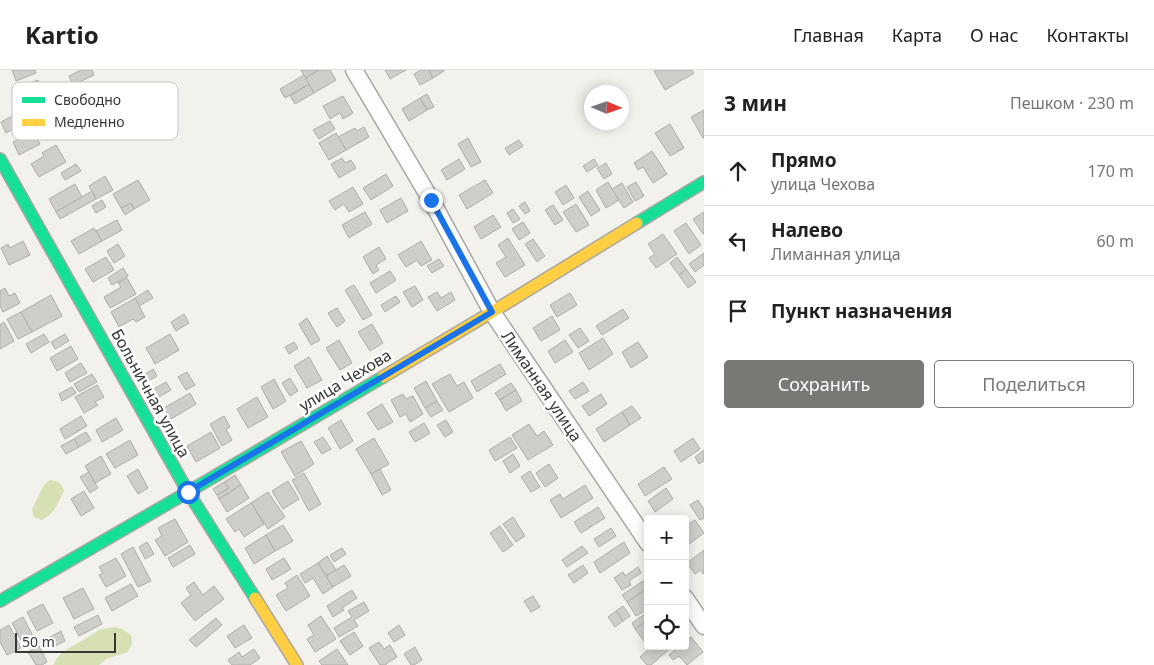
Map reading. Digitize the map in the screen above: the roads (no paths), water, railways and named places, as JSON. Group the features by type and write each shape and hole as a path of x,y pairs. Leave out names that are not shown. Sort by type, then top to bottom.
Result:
{"street":[{"name":"Лиманная улица","path":"354,70 431,200 492,312 644,537"},
{"name":"Больничная улица","path":"0,159 188,492 296,665"},
{"name":"улица Чехова","path":"0,601 492,312 704,182"},
{"path":"689,604 704,626"}]}
